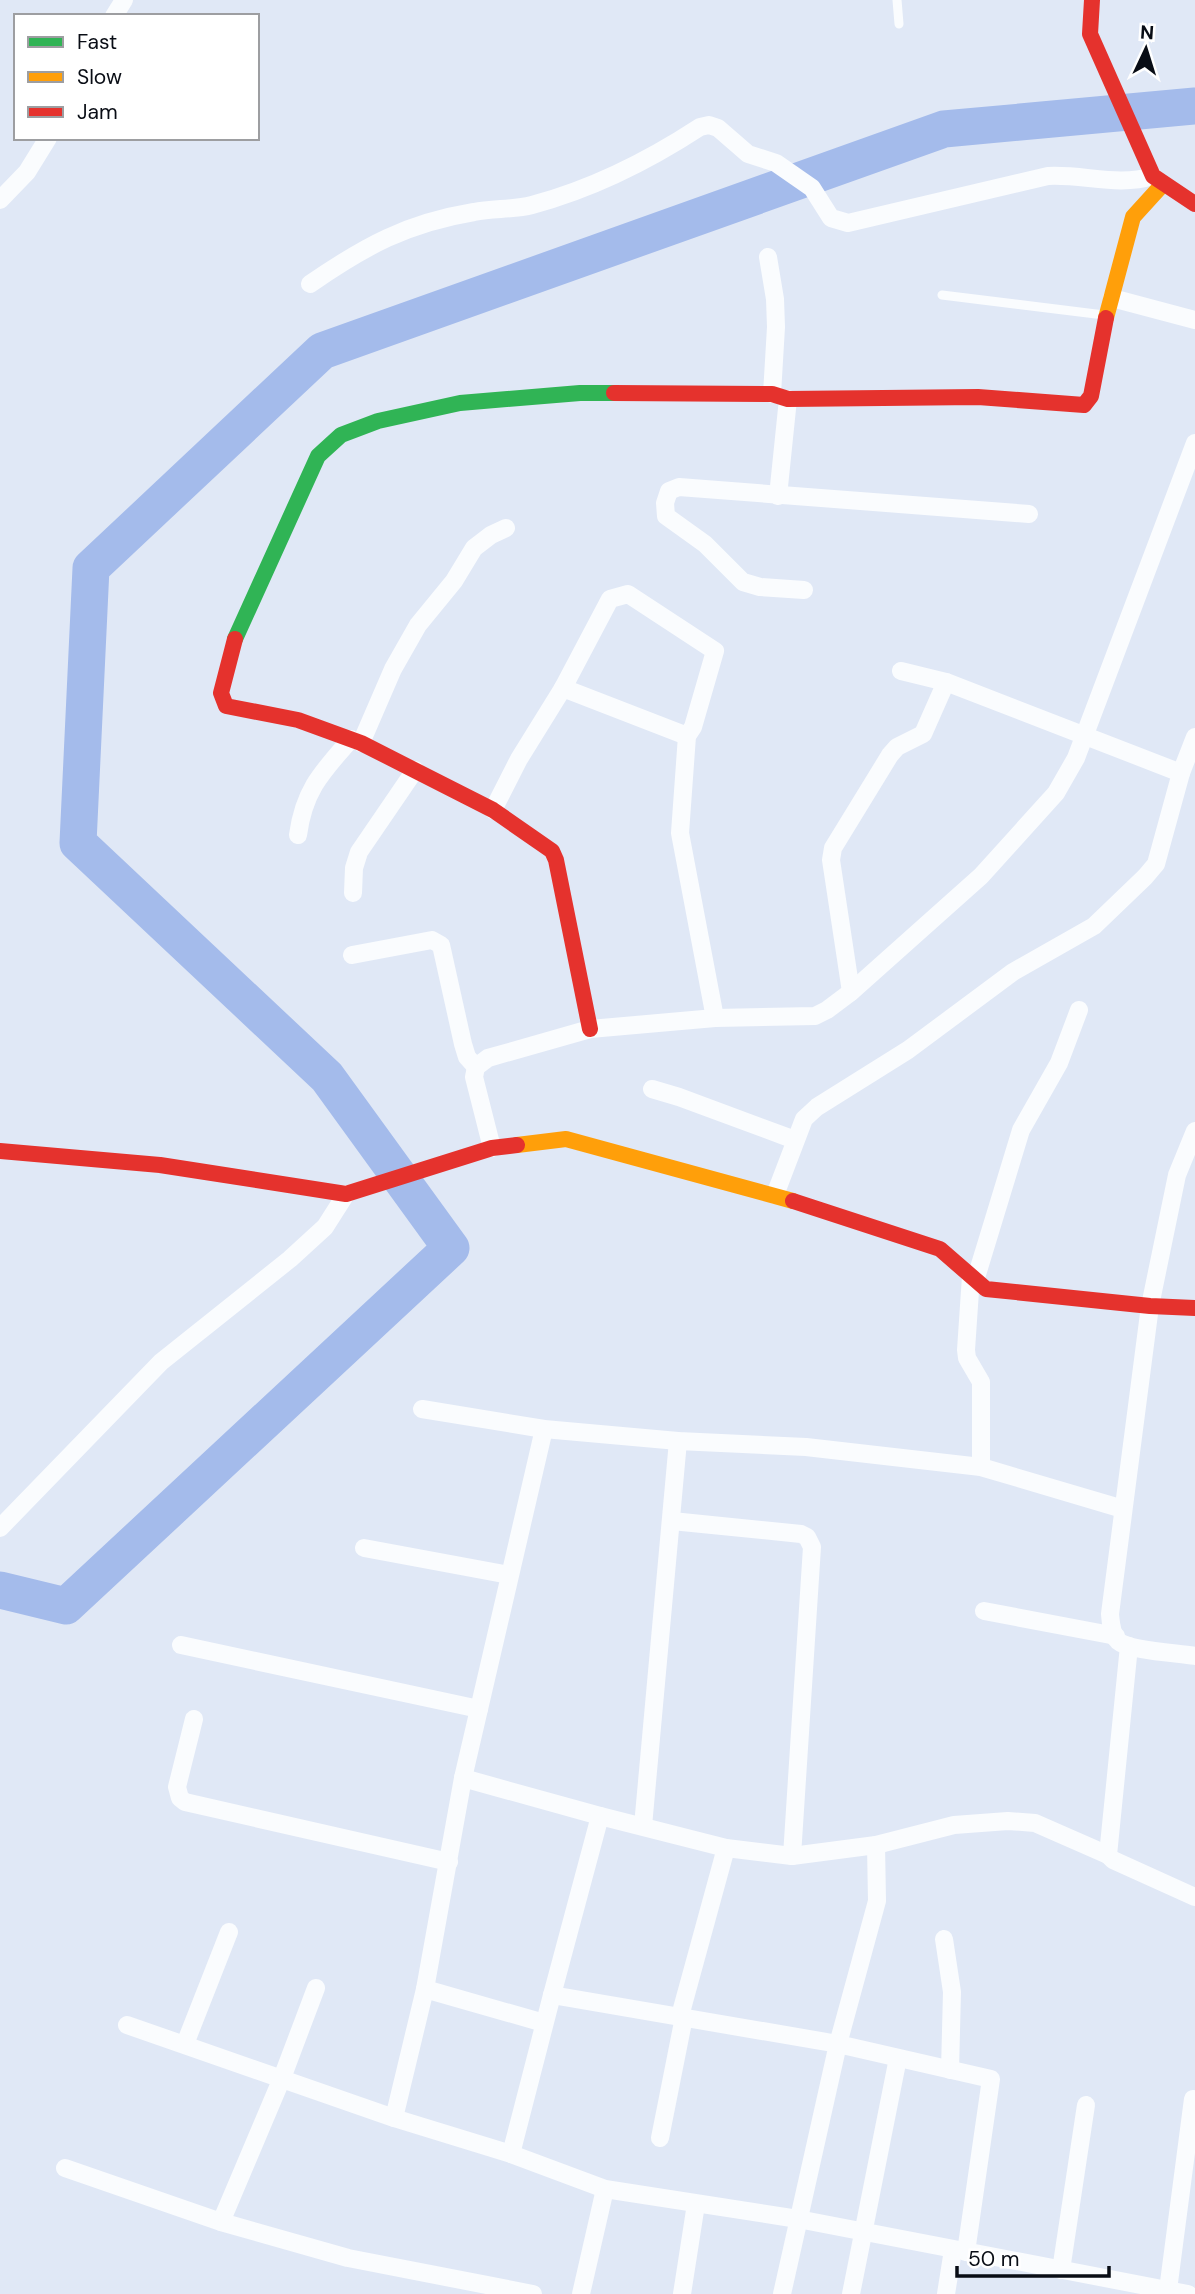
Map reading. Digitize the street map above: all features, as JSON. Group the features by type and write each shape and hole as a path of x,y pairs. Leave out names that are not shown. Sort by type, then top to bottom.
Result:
{"street":[{"path":"1092,0 1090,34 1156,178 1195,204"},
{"path":"310,284 355,253 391,234 439,219 524,207 556,197 645,161 700,127 709,125 718,128 748,154 776,163 802,181 816,194 831,218 848,223 1048,176 1069,175 1134,182 1156,178"},
{"path":"0,200 27,173 47,140"},
{"path":"590,1030 552,851 493,810 356,741 298,720 226,706 222,700 221,692 231,648 318,456 341,435 378,421 460,404 580,393 978,397 1084,405 1091,396 1133,217 1156,178"},
{"path":"768,257 775,299 780,396 778,496"},
{"path":"1110,307 1195,320"},
{"path":"475,1067 488,1058 590,1030 715,1018 816,1016 851,992 981,876 1056,793 1076,758 1195,443"},
{"path":"804,590 760,587 743,582 705,544 671,520 664,510 669,491 679,487 1029,514"},
{"path":"298,835 301,812 317,778 356,741 418,625 454,581 474,548 506,528"},
{"path":"493,810 610,599 628,594 715,651 693,727 687,736 680,833 715,1018"},
{"path":"901,671 946,682 1181,773"},
{"path":"851,992 831,860 834,848 890,755 897,747 923,733 946,682"},
{"path":"563,688 687,736"},
{"path":"775,1195 804,1119 831,1096 908,1050 1013,972 1094,926 1145,877 1156,864 1181,773 1195,737"},
{"path":"353,893 354,868 359,852 415,770"},
{"path":"352,955 432,940 442,945 463,1045 467,1057 475,1067 474,1077 492,1147"},
{"path":"981,1467 981,1382 967,1358 966,1350 973,1278 1021,1130 1059,1063 1079,1010"},
{"path":"652,1089 795,1140"},
{"path":"1108,1855 1122,1641 1112,1630 1110,1614 1150,1306 1177,1175 1195,1130"},
{"path":"0,1151 160,1166 347,1193 492,1147 566,1139 775,1195 940,1249 986,1289 1195,1308"},
{"path":"0,1528 161,1362 290,1259 325,1227 347,1193"},
{"path":"422,1409 544,1429 678,1441 806,1447 981,1467 1123,1508"},
{"path":"394,2118 425,1989 463,1778 544,1429"},
{"path":"643,1826 678,1441"},
{"path":"672,1521 801,1534 807,1537 811,1547 792,1856"},
{"path":"364,1548 509,1576"},
{"path":"984,1611 1195,1656"},
{"path":"181,1645 479,1709"},
{"path":"194,1719 177,1787 180,1798 185,1802 449,1863"},
{"path":"463,1778 726,1848 792,1856 876,1844 954,1825 1008,1821 1035,1823 1195,1897"},
{"path":"510,2154 600,1816"},
{"path":"782,2294 838,2044 877,1900 876,1844"},
{"path":"660,2138 682,2017 726,1848"},
{"path":"185,2044 229,1932"},
{"path":"944,1939 952,1992 950,2070"},
{"path":"221,2222 282,2078 316,1988"},
{"path":"425,1989 544,2023"},
{"path":"552,1995 838,2044 990,2079 959,2251 946,2294"},
{"path":"127,2025 394,2118 510,2154 605,2189 864,2231 1188,2294"},
{"path":"851,2294 898,2058"},
{"path":"1168,2290 1193,2099"},
{"path":"1062,2270 1086,2105"},
{"path":"65,2168 221,2222 348,2258 533,2294"},
{"path":"581,2294 605,2189"},
{"path":"682,2294 696,2204"}],"lane":[{"path":"897,0 899,24"},
{"path":"942,295 1110,307"}],"waterway":[{"path":"0,1590 66,1606 451,1248 327,1077 78,843 91,568 322,351 944,129 1195,106"}],"traffic: fast":[{"path":"235,639 318,456 341,435 378,421 460,403 580,393 614,393"}],"traffic: slow":[{"path":"1106,318 1133,217 1163,184"},
{"path":"517,1145 566,1139 793,1201"}],"traffic: jam":[{"path":"1092,0 1090,34 1153,176 1195,204"},
{"path":"614,393 772,394 788,399 978,397 1084,405 1091,396 1106,318"},
{"path":"235,639 221,693 226,706 298,720 361,743 493,810 552,851 590,1029"},
{"path":"0,1151 160,1165 346,1194 492,1148 517,1145"},
{"path":"793,1201 940,1249 986,1289 1195,1308"}]}
